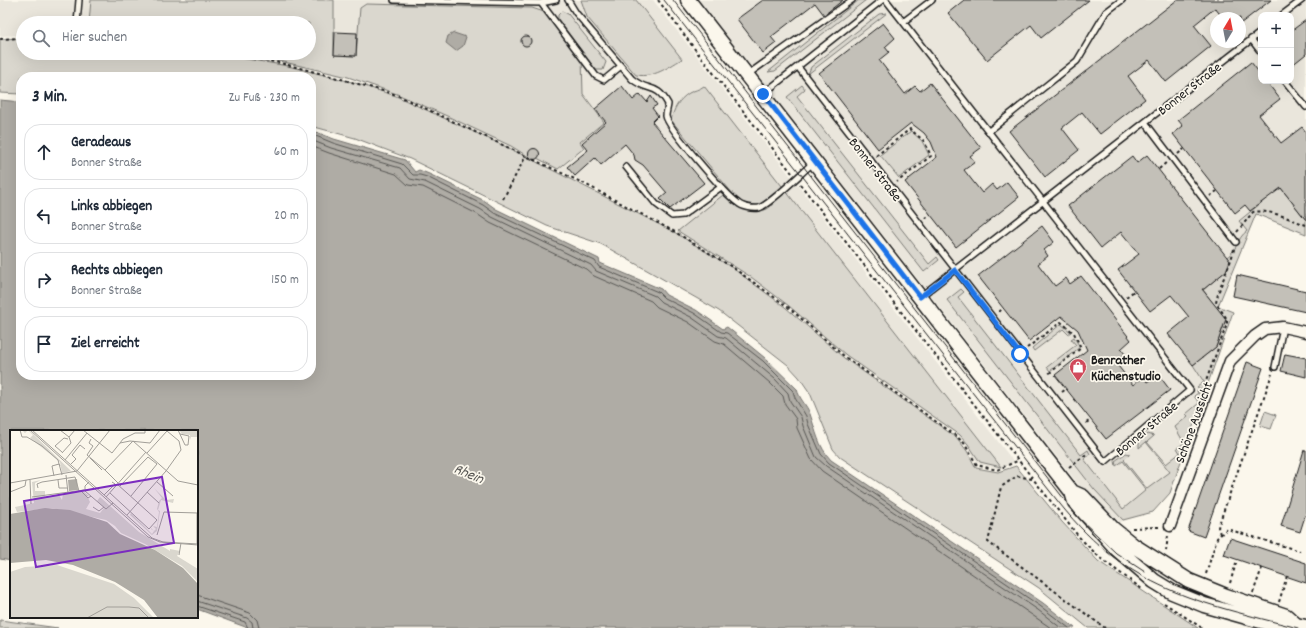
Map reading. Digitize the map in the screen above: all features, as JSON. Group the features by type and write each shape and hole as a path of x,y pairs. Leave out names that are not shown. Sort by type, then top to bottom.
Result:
{"main road":[{"path":"688,0 763,94 814,162 1059,475 1072,492 1075,502 1097,529 1117,549 1154,581 1177,594 1204,605 1278,625 1301,626"},
{"path":"1072,492 1083,497 1113,529 1163,566 1202,587 1276,612 1286,616 1301,626"}],"street":[{"path":"1283,327 1306,332"},
{"name":"Schöne Aussicht","path":"1170,526 1230,361 1255,336 1266,329 1283,327"}],"lane":[{"path":"78,16 79,0"},
{"path":"394,0 523,1 541,3 556,0"},
{"path":"568,0 576,13 621,66 641,86 656,89 663,95 668,104 666,116 672,129 721,187 738,204 758,208 768,202 814,162"},
{"path":"747,75 852,0"},
{"path":"763,94 882,0"},
{"name":"Bonner Straße","path":"798,67 1105,462 1190,390 886,0"},
{"path":"903,22 932,0"},
{"path":"989,131 1077,61 1106,12 1122,0"},
{"path":"1286,12 1302,0"},
{"path":"541,3 596,76 604,80 621,66"},
{"name":"Bonner Straße","path":"920,297 1258,34"},
{"path":"1251,39 1258,48"},
{"path":"1287,84 1306,107"},
{"name":"Bonner Straße","path":"1145,122 1236,242"},
{"path":"626,167 656,204 672,216 683,215 721,187"},
{"path":"1275,367 1283,327"}],"path":[{"path":"658,0 700,56 1017,461 1079,537 1100,558 1134,584"},
{"path":"0,39 16,38"},
{"path":"256,60 313,72"},
{"path":"316,73 390,93 526,156 675,232 732,267 788,307 845,357 956,434 964,443 977,465 997,470 1017,461"},
{"path":"870,161 910,129 924,141 931,156 890,187"},
{"path":"504,199 526,156"},
{"path":"1232,237 1253,212 1260,211 1275,214 1306,226"},
{"path":"1190,390 1202,392 1227,324 1227,319 1216,303 1217,294 1231,262 1236,242"},
{"path":"1020,354 1061,322 1074,333 1081,348 1040,380"},
{"path":"1220,534 1218,527 1275,367"},
{"path":"1059,475 1094,448"},
{"path":"1033,479 1017,476 1001,487 988,542 1105,628"},
{"path":"1113,529 1170,526 1163,566"},
{"path":"1202,587 1218,538 1220,534 1227,529 1300,551"},
{"path":"1226,596 1237,560"},
{"path":"1250,604 1262,568"},
{"path":"1276,612 1288,576"},
{"path":"1161,602 1202,628"}],"shaded area":[{"path":"0,0 653,0 1014,462 1001,469 979,464 959,436 845,356 787,305 732,266 677,232 584,182 395,94 351,79 270,60 316,60 316,16 16,16 16,35 0,36"},
{"path":"91,0 334,0 334,55 356,56 360,8 366,4 532,8 544,12 555,22 582,59 583,94 604,122 580,142 584,148 558,169 537,158 532,159 511,146 397,94 348,77 273,60 316,60 316,16 90,16"},
{"path":"581,0 636,0 682,59 655,74 643,76 636,75 587,17"},
{"path":"699,0 1306,0 1306,234 1256,214 1218,306 1233,312 1170,493 1153,512 1120,522 1082,489"},
{"path":"859,0 866,0 775,71 768,72"},
{"path":"562,11 568,14 606,62 603,70 596,70 558,19 558,15"},
{"path":"887,13 808,74 811,67 879,14"},
{"path":"16,38 16,60 252,60 312,72 16,72 16,94 0,93 0,39"},
{"path":"316,73 352,82 396,96 511,149 674,232 731,267 785,307 844,358 957,438 967,451 976,468 998,472 1016,466 1062,522 1098,561 1198,628 1088,628 1039,588 840,457 833,449 810,393 799,377 788,365 719,311 601,244 547,226 410,159 355,138 316,127"},
{"path":"802,85 805,89 797,96 929,264 937,257 939,260 924,272 787,97"},
{"path":"704,86 1001,467 980,462 960,435 846,355 789,306 751,277 678,231 723,195 738,206 755,211 767,209 778,197 774,193 760,205 749,205 739,201 671,120 675,108 679,102 689,93"},
{"path":"1209,96 1306,220 1306,234 1256,214 1218,306 1233,312 1205,392 1197,387 1204,382 1193,365 1216,347 1226,320 1203,290 1226,271 1230,261 1227,257 1234,250 1243,234 1247,231 1239,221 1272,194"},
{"path":"911,131 922,141 929,155 899,178 880,155"},
{"path":"961,289 964,292 958,297 1081,455 1088,450 1090,454 1084,459 1123,509 1146,490 1123,461 1116,466 1115,461 1126,453 1130,454 1124,460 1147,489 1170,472 1146,442 1139,448 1139,441 1148,434 1154,436 1147,442 1166,464 1180,453 1177,448 1184,443 1175,427 1188,416 1186,414 1199,403 1194,396 1198,393 1204,395 1170,493 1153,512 1123,520 1094,489 947,300"},
{"path":"1061,324 1071,332 1068,334 1063,329 1034,351 1032,348"},
{"path":"1074,337 1080,347 1050,371 1047,367 1076,345 1071,339"},
{"path":"1265,411 1276,415 1271,429 1260,426"},
{"path":"0,620 58,628 0,628"}],"water":[{"path":"454,33 466,37 463,46 456,51 446,43 448,36"},
{"name":"Rhein","path":"0,100 16,102 16,380 316,380 316,132 334,139 405,160 415,172 419,170 429,174 485,201 496,209 599,259 600,263 661,289 666,295 696,310 723,329 727,327 765,358 797,389 799,396 809,411 820,444 831,460 1043,603 1075,628 248,628 198,609 198,430 10,430 10,561 0,559"}],"building":[{"path":"763,0 843,0 824,15 815,3 771,37 776,43 763,53 737,19"},
{"path":"964,0 1089,0 1041,38 1031,25 987,60 948,13"},
{"path":"1177,0 1271,0 1246,19 1246,12 1218,12 1215,8 1194,25 1210,45 1210,47 1166,82 1149,60 1128,76 1145,99 1100,134 1082,112 1062,128 1079,150 1045,177 1009,131"},
{"path":"1306,20 1306,54 1294,64 1294,48 1294,29"},
{"path":"883,23 895,38 885,47 889,52 879,60 905,94 915,86 920,91 930,83 981,148 970,156 975,162 964,170 982,193 992,184 997,190 1007,182 1019,197 956,247 905,182 937,157 931,142 924,133 911,123 878,149 819,73"},
{"path":"335,32 357,33 356,56 334,55"},
{"path":"524,36 528,36 530,37 530,45 524,46 521,43 521,39"},
{"path":"1251,62 1258,71 1258,84 1268,84 1280,99 1259,115 1281,143 1302,127 1306,132 1306,220 1281,188 1250,211 1245,205 1235,213 1173,134 1183,126 1178,120"},
{"path":"622,86 633,100 640,94 647,102 651,96 657,105 652,108 658,116 652,122 704,183 670,209 660,199 667,193 643,165 635,160 634,155 625,144 601,165 595,158 575,176 567,167 588,150 582,143 606,122 595,109"},
{"path":"532,149 536,149 538,150 538,158 532,159 529,156 529,152"},
{"path":"1147,155 1230,261 1226,271 1202,289 1226,319 1216,347 1193,365 1168,334 1189,317 1171,295 1150,311 1118,270 1139,254 1121,232 1101,248 1068,206 1132,156 1137,163"},
{"path":"1042,226 1054,242 1044,250 1048,256 1038,264 1055,286 1066,278 1070,284 1081,276 1131,340 1121,349 1125,354 1115,362 1133,385 1143,377 1147,382 1158,374 1170,390 1106,439 1055,375 1087,350 1078,330 1061,316 1029,341 978,276"},
{"path":"1237,275 1306,291 1306,312 1233,296"},
{"path":"1285,354 1306,358 1306,377 1281,371"},
{"path":"1247,362 1263,368 1204,537 1188,531"},
{"path":"1304,450 1306,450 1306,513 1300,532 1281,526"},
{"path":"1230,538 1306,563 1306,583 1224,555"}],"tram line":[{"path":"664,0 1060,504 1086,533 1112,556 1139,574 1167,588 1228,610 1298,628"},
{"path":"673,0 1079,518 1116,553 1145,572"}],"place":[{"name":"Benrather Küchenstudio","path":"1078,382"}],"route":[{"path":"763,94 814,162 920,297 955,270 1020,354"}]}
